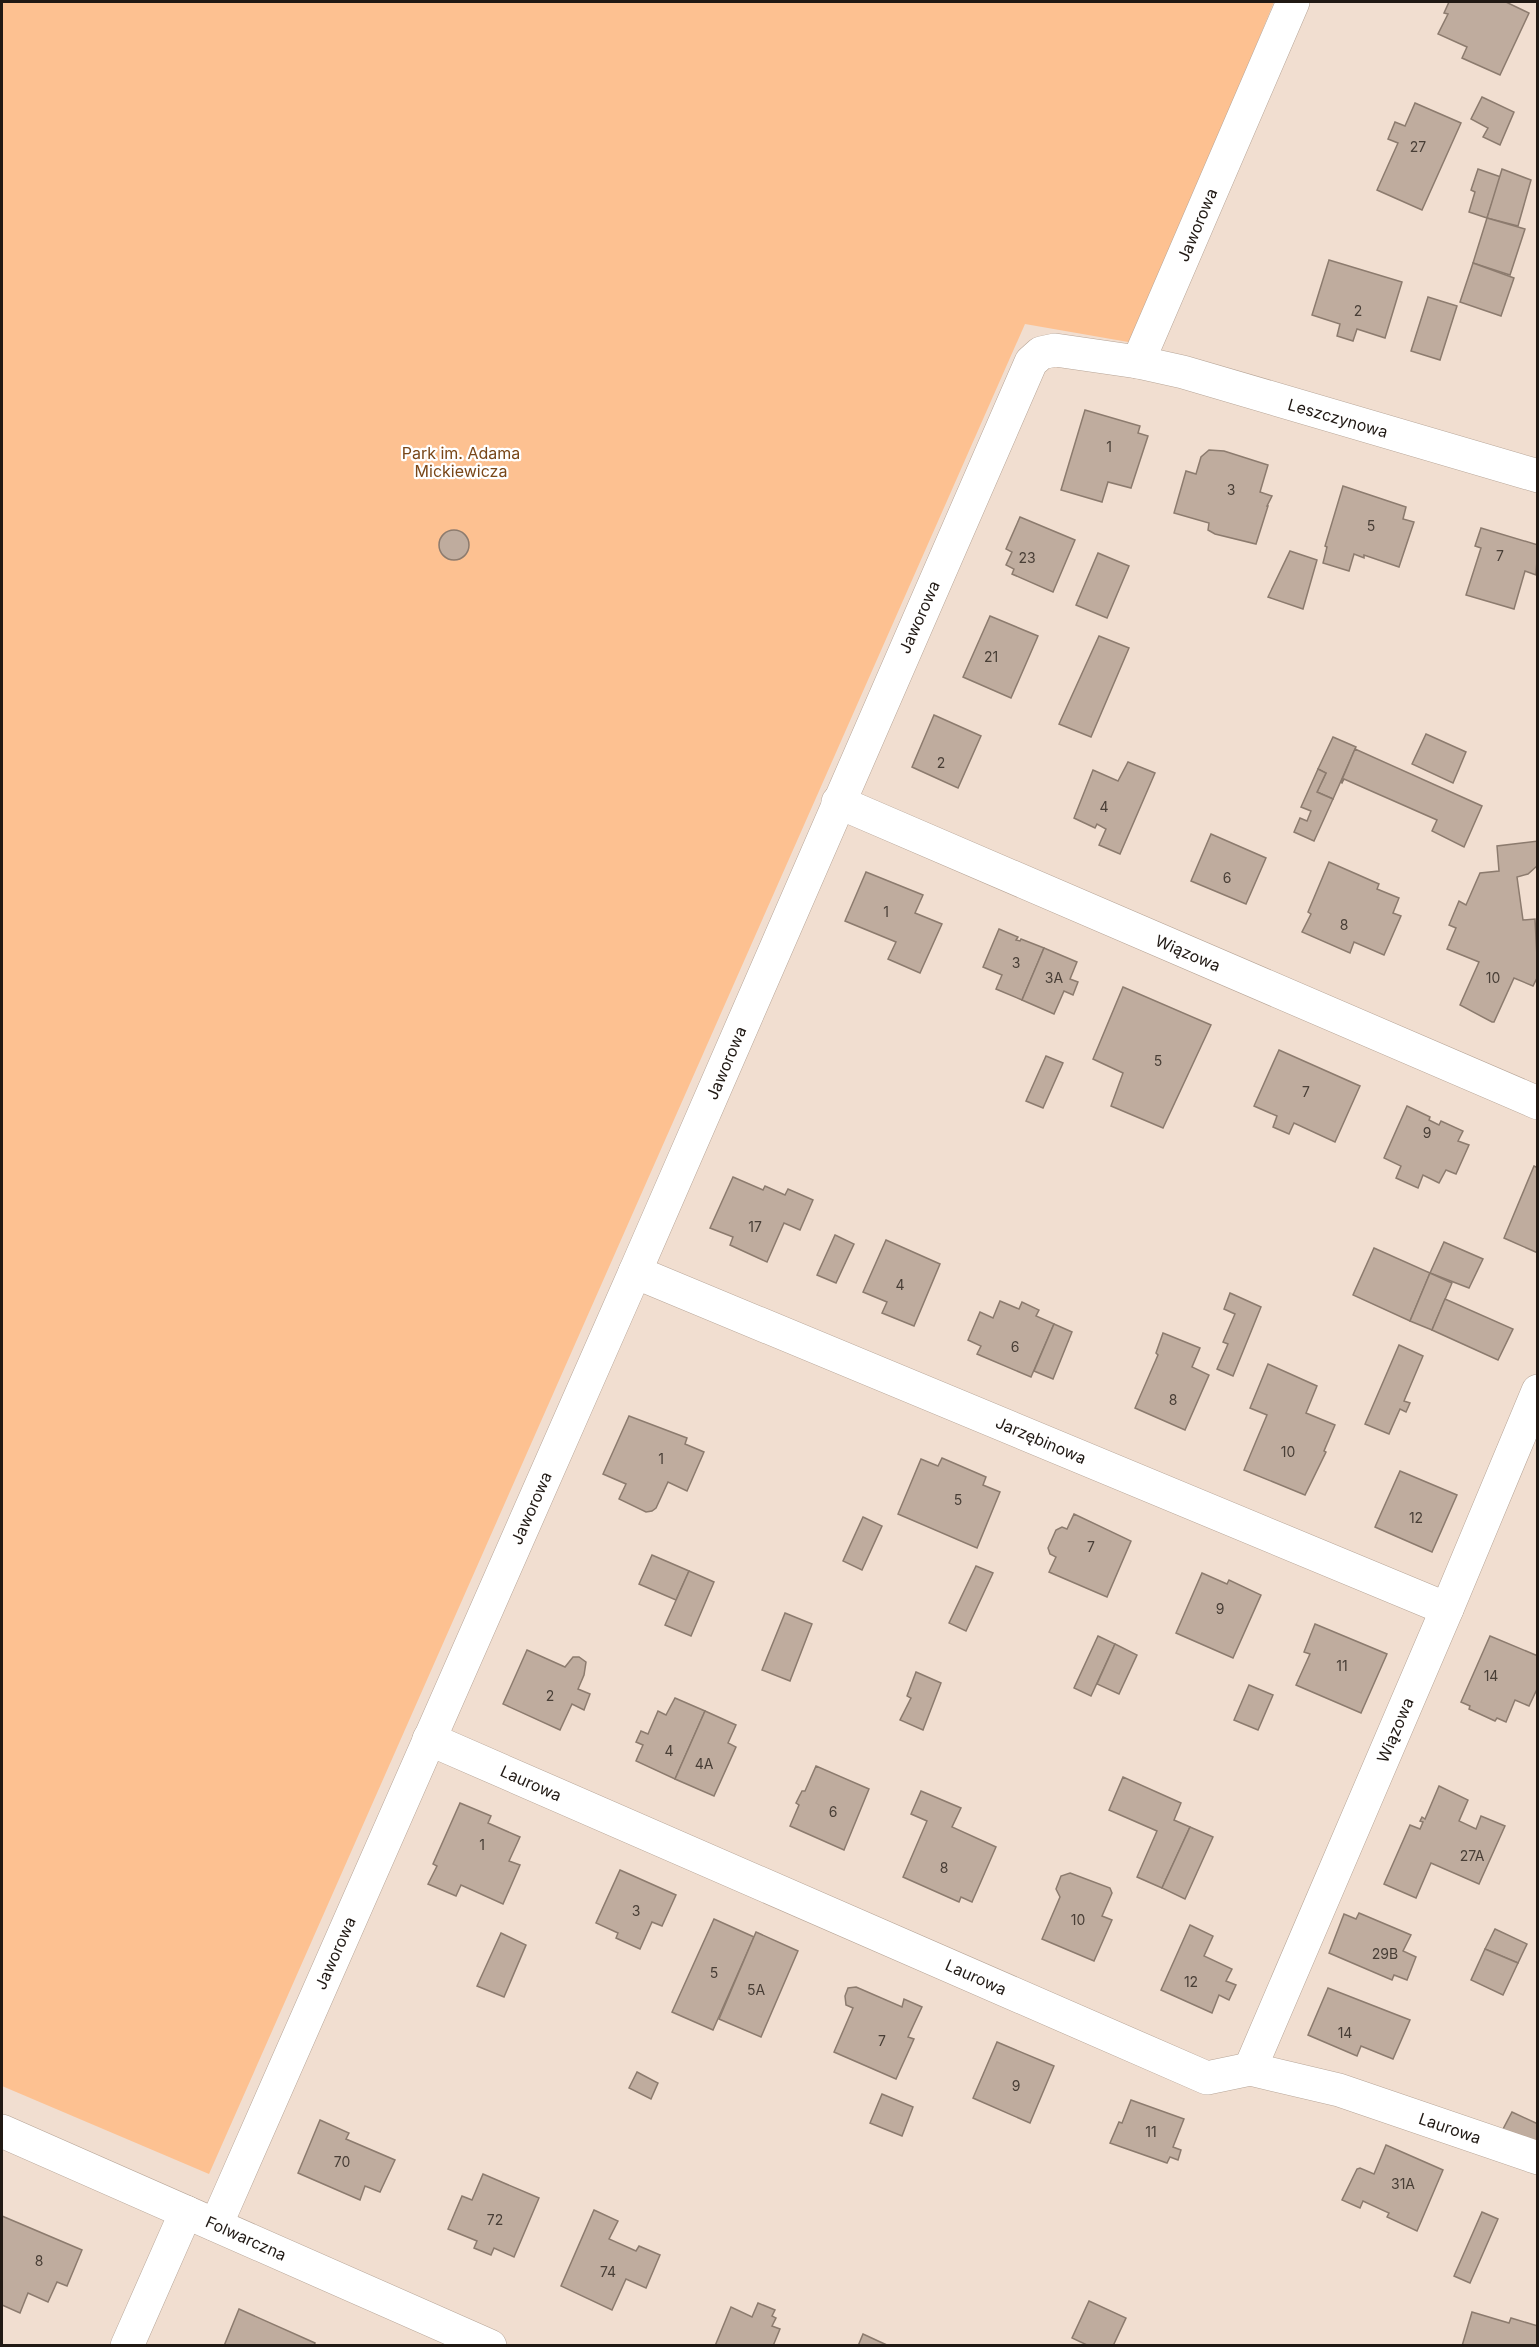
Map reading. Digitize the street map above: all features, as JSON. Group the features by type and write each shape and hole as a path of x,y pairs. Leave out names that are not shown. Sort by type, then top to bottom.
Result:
{"street":[{"name":"Jaworowa","path":"216,2225 635,1272 1031,362 1041,353 1055,350 1138,362 1293,2"},
{"name":"Leszczynowa","path":"1138,362 1183,372 1538,476"},
{"name":"Wiązowa","path":"838,802 1538,1103"},
{"name":"Jarzębinowa","path":"635,1272 1447,1609"},
{"name":"Wiązowa","path":"1250,2069 1538,1390"},
{"name":"Laurowa","path":"429,1739 1207,2078 1250,2069 1339,2090 1538,2158"},
{"name":"Folwarczna","path":"2,2131 490,2346"},
{"path":"127,2346 186,2212"}],"green space":[{"name":"Park im. Adama Mickiewicza","path":"2,2 1274,2 1134,343 1025,324 209,2174 2,2086"}],"building":[{"path":"1449,2 1506,2 1529,13 1500,75 1462,58 1467,47 1438,34 1448,14 1444,13"},
{"path":"1482,97 1514,112 1500,145 1483,137 1488,128 1471,119"},
{"path":"1415,103 1461,123 1422,210 1377,190 1398,143 1388,139 1395,122 1405,126"},
{"path":"1478,169 1501,177 1487,218 1469,212 1475,192 1471,190"},
{"path":"1502,169 1531,180 1518,226 1487,218"},
{"path":"1487,218 1525,229 1510,275 1473,263"},
{"path":"1329,260 1402,282 1385,338 1357,329 1353,341 1337,336 1340,324 1312,315"},
{"path":"1473,263 1514,278 1501,316 1460,302"},
{"path":"1428,297 1457,306 1440,360 1411,351"},
{"path":"1085,410 1140,426 1138,433 1148,436 1131,488 1108,482 1102,502 1061,490"},
{"path":"1209,450 1224,451 1268,465 1260,492 1272,496 1256,544 1215,534 1208,530 1209,523 1174,513 1186,471 1196,474 1201,457"},
{"path":"1343,486 1406,507 1403,519 1414,522 1399,567 1364,555 1364,558 1354,554 1349,571 1323,563 1327,547 1325,546"},
{"path":"1020,517 1075,540 1053,592 1012,574 1014,569 1006,565 1012,552 1006,549"},
{"path":"1481,528 1538,545 1536,575 1525,571 1514,609 1466,595 1481,548 1475,546"},
{"path":"454,530 465,534 469,545 465,556 454,560 443,556 439,545 443,534"},
{"path":"1290,551 1317,560 1303,609 1268,597"},
{"path":"1098,553 1129,566 1107,618 1076,605"},
{"path":"990,616 1038,636 1011,698 963,677"},
{"path":"1099,636 1129,648 1091,737 1059,724"},
{"path":"934,715 981,736 958,788 912,767"},
{"path":"1426,734 1466,752 1453,783 1412,764"},
{"path":"1333,737 1356,747 1333,799 1317,792 1326,773 1318,769"},
{"path":"1355,749 1482,806 1464,847 1432,831 1437,820 1344,779 1342,783"},
{"path":"1128,762 1155,773 1120,854 1099,845 1106,829 1097,824 1095,828 1074,818 1093,770 1118,781"},
{"path":"1318,769 1326,773 1317,792 1333,799 1314,841 1294,832 1300,818 1307,821 1311,811 1301,807"},
{"path":"1211,834 1266,858 1246,904 1191,881"},
{"path":"1538,841 1537,866 1528,874 1517,877 1523,920 1535,919 1538,976 1533,986 1514,978 1492,1022 1460,1005 1479,962 1447,949 1456,928 1449,925 1459,901 1466,905 1480,873 1499,871 1497,846"},
{"path":"1329,862 1379,884 1377,889 1399,898 1393,913 1401,916 1384,955 1354,942 1350,953 1302,932 1311,914 1308,912"},
{"path":"866,872 923,895 915,913 942,924 920,973 888,959 896,942 845,921"},
{"path":"999,929 1018,937 1016,940 1021,939 1044,948 1022,1000 996,989 1002,975 983,967"},
{"path":"1044,948 1077,962 1070,979 1078,982 1073,995 1064,991 1054,1014 1022,1000"},
{"path":"1123,987 1211,1025 1163,1128 1111,1106 1123,1073 1093,1059"},
{"path":"1279,1050 1360,1086 1335,1142 1294,1123 1289,1134 1273,1127 1277,1116 1254,1106"},
{"path":"1046,1056 1063,1063 1043,1108 1026,1101"},
{"path":"1407,1106 1430,1117 1429,1120 1439,1125 1441,1121 1463,1131 1458,1141 1469,1145 1456,1174 1446,1170 1439,1183 1423,1175 1418,1188 1396,1178 1401,1166 1384,1158"},
{"path":"1534,1166 1538,1168 1538,1253 1504,1238"},
{"path":"733,1177 763,1190 765,1186 785,1195 788,1189 813,1200 800,1230 784,1223 767,1262 730,1245 733,1237 710,1228"},
{"path":"835,1235 854,1244 836,1283 817,1275"},
{"path":"886,1240 940,1264 914,1326 882,1313 887,1302 863,1292"},
{"path":"1444,1242 1483,1259 1469,1288 1430,1273"},
{"path":"1374,1248 1430,1273 1410,1321 1353,1295"},
{"path":"1430,1273 1452,1283 1432,1330 1410,1321"},
{"path":"1230,1293 1261,1307 1233,1376 1217,1369 1228,1344 1223,1342 1235,1314 1224,1309"},
{"path":"1445,1299 1513,1329 1498,1360 1432,1330"},
{"path":"1000,1301 1019,1309 1022,1302 1039,1310 1036,1316 1054,1324 1031,1377 977,1354 981,1346 968,1340 980,1312 993,1318"},
{"path":"1054,1324 1072,1332 1053,1379 1034,1371"},
{"path":"1163,1333 1200,1348 1192,1367 1209,1375 1185,1430 1135,1408 1158,1355 1156,1353"},
{"path":"1399,1345 1423,1356 1404,1401 1410,1403 1406,1412 1400,1409 1389,1434 1365,1424"},
{"path":"1268,1364 1317,1386 1306,1413 1335,1425 1324,1451 1326,1452 1305,1495 1244,1470 1267,1415 1250,1408"},
{"path":"629,1416 687,1438 685,1444 704,1452 687,1491 668,1482 656,1508 652,1511 646,1512 619,1499 626,1484 603,1474"},
{"path":"942,1458 986,1477 983,1485 1000,1492 977,1548 898,1514 921,1459 938,1466"},
{"path":"1400,1471 1457,1495 1432,1552 1375,1527"},
{"path":"1074,1514 1131,1541 1107,1597 1049,1572 1056,1557 1050,1554 1048,1548 1056,1530 1062,1527 1067,1529"},
{"path":"863,1517 882,1526 862,1570 843,1561"},
{"path":"652,1555 689,1571 676,1600 639,1584"},
{"path":"976,1566 993,1573 966,1631 949,1623"},
{"path":"689,1571 714,1582 691,1636 665,1625"},
{"path":"1202,1573 1227,1584 1229,1580 1261,1595 1233,1658 1176,1633"},
{"path":"785,1613 812,1624 790,1681 762,1670"},
{"path":"1315,1624 1387,1654 1361,1713 1296,1685 1310,1654 1304,1652"},
{"path":"1098,1636 1115,1644 1091,1696 1074,1688"},
{"path":"1490,1636 1538,1656 1538,1687 1529,1706 1515,1700 1506,1722 1497,1718 1495,1721 1469,1709 1470,1706 1461,1702"},
{"path":"1115,1644 1137,1655 1119,1694 1097,1684"},
{"path":"527,1650 565,1667 573,1657 579,1657 586,1662 578,1689 590,1694 584,1710 572,1704 560,1730 503,1704"},
{"path":"916,1672 941,1683 923,1730 900,1720 911,1698 907,1696"},
{"path":"1249,1685 1273,1695 1258,1730 1234,1720"},
{"path":"675,1698 705,1711 675,1779 636,1761 643,1745 636,1742 641,1731 648,1734 658,1711 666,1715"},
{"path":"705,1711 736,1725 728,1743 736,1747 714,1796 675,1779"},
{"path":"816,1766 869,1789 844,1850 790,1826 799,1805 796,1803 802,1791 805,1791"},
{"path":"1123,1777 1181,1803 1174,1820 1190,1827 1162,1888 1137,1877 1157,1831 1109,1810"},
{"path":"1439,1786 1468,1800 1459,1821 1476,1829 1481,1816 1505,1826 1479,1884 1431,1863 1416,1898 1384,1884 1410,1825 1420,1829 1423,1822 1420,1821 1422,1817 1425,1819"},
{"path":"921,1791 961,1808 952,1827 996,1847 972,1902 961,1897 959,1902 903,1877 927,1821 911,1814"},
{"path":"460,1803 491,1816 488,1823 520,1837 509,1861 520,1865 503,1904 461,1885 456,1896 428,1884 437,1866 433,1864"},
{"path":"1190,1827 1213,1837 1185,1899 1162,1888"},
{"path":"620,1870 676,1895 662,1926 652,1922 640,1949 616,1938 618,1933 596,1923"},
{"path":"1070,1873 1110,1888 1112,1893 1102,1916 1112,1920 1094,1961 1042,1939 1060,1897 1056,1889 1061,1876"},
{"path":"1359,1913 1411,1935 1403,1951 1416,1957 1407,1980 1394,1975 1392,1980 1329,1953 1344,1914 1356,1919"},
{"path":"714,1919 754,1937 713,2030 672,2012"},
{"path":"1190,1925 1213,1936 1204,1956 1232,1969 1226,1981 1236,1985 1229,2000 1219,1995 1212,2013 1161,1990"},
{"path":"1495,1929 1527,1944 1518,1963 1485,1949"},
{"path":"756,1932 798,1951 761,2037 719,2019"},
{"path":"501,1933 526,1945 504,1997 477,1986"},
{"path":"1485,1949 1518,1963 1503,1995 1471,1980"},
{"path":"856,1987 902,2007 904,1999 922,2007 908,2037 914,2039 896,2079 834,2052 853,2008 846,2005 845,1996 848,1988"},
{"path":"1328,1988 1410,2020 1393,2059 1361,2046 1357,2056 1308,2035"},
{"path":"997,2042 1054,2066 1030,2123 973,2098"},
{"path":"637,2072 658,2083 651,2099 629,2088"},
{"path":"882,2094 913,2107 902,2136 870,2123"},
{"path":"1131,2100 1184,2119 1173,2147 1181,2150 1178,2160 1170,2157 1167,2163 1110,2143 1119,2122 1122,2123"},
{"path":"1512,2112 1538,2124 1538,2149 1501,2133"},
{"path":"320,2120 349,2133 346,2139 395,2160 380,2192 365,2186 360,2200 298,2173"},
{"path":"1386,2145 1443,2170 1417,2231 1387,2217 1389,2213 1363,2201 1360,2208 1342,2200 1357,2169 1360,2168 1374,2174"},
{"path":"483,2174 539,2198 514,2257 494,2248 491,2255 474,2248 477,2241 448,2229 462,2196 472,2200"},
{"path":"594,2210 618,2221 609,2239 636,2251 639,2246 660,2255 646,2288 626,2279 612,2310 561,2286"},
{"path":"1482,2212 1498,2219 1470,2283 1454,2276"},
{"path":"2,2216 82,2250 67,2286 57,2282 48,2302 28,2293 20,2313 2,2305"},
{"path":"1089,2301 1126,2318 1113,2346 1089,2346 1072,2338"},
{"path":"758,2303 775,2310 772,2316 776,2318 772,2326 780,2329 773,2346 715,2346 731,2307 752,2317"},
{"path":"239,2309 315,2343 314,2346 224,2346"},
{"path":"1472,2312 1509,2323 1511,2318 1538,2326 1538,2346 1462,2346"},
{"path":"863,2334 889,2346 858,2346"}]}
